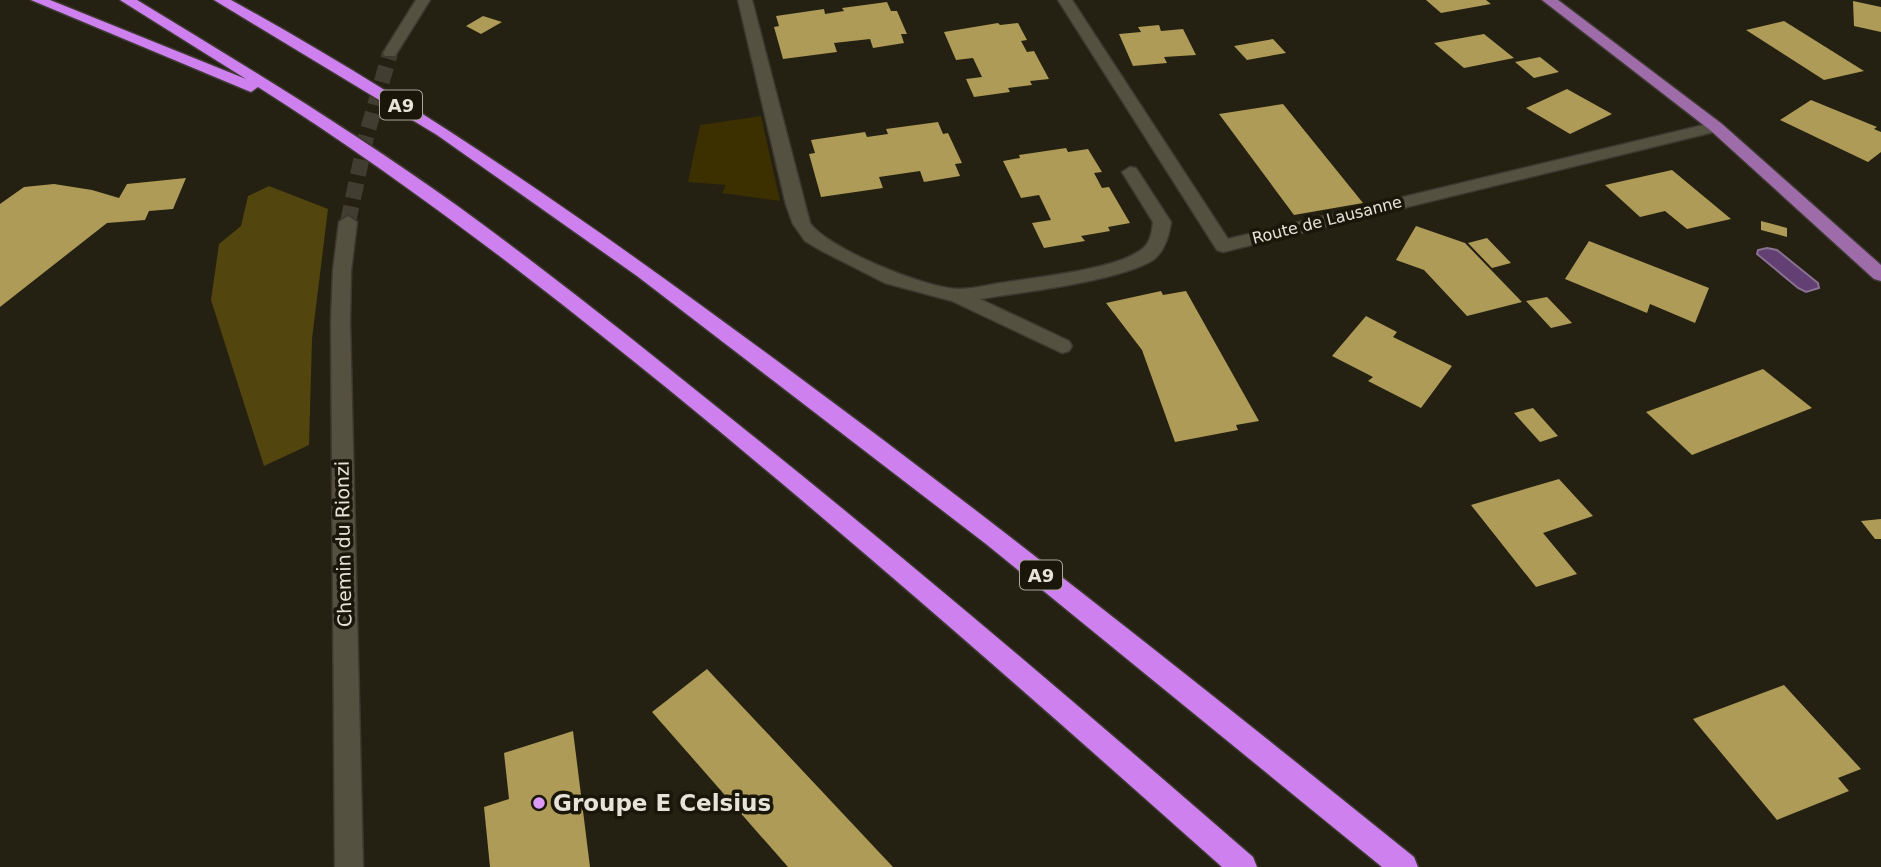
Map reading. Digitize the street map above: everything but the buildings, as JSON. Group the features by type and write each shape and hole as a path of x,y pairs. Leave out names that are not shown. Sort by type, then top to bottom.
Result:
{"highway":[{"path":"38,0 305,109"},
{"path":"127,0 305,109 417,185 476,229 756,450 952,614 1243,867"},
{"name":"A9","path":"222,0 363,81 476,153 671,292 826,407 1012,551 1404,867"}],"main road":[{"path":"1549,0 1716,127 1881,275"}],"street":[{"path":"390,54 423,0"},
{"path":"745,0 795,205 807,231 826,246 892,279 958,296 1062,346"},
{"name":"Route de Lausanne","path":"1065,0 1223,246 1716,127"},
{"path":"958,296 1117,267 1146,256 1160,240 1162,222 1130,172"},
{"name":"Chemin du Rionzi","path":"348,222 342,275 341,514 349,867"}],"shaded area":[{"path":"761,116 780,201 722,193 726,185 688,182 700,125"},
{"path":"269,186 328,209 312,339 309,445 264,466 211,300 219,244 241,226 248,196"},
{"path":"1758,250 1777,250 1818,283 1819,288 1806,292 1798,288 1757,254"}],"tunnel":[{"path":"348,222 366,137 390,53"}],"place":[{"name":"Groupe E Celsius","path":"539,803"}]}
